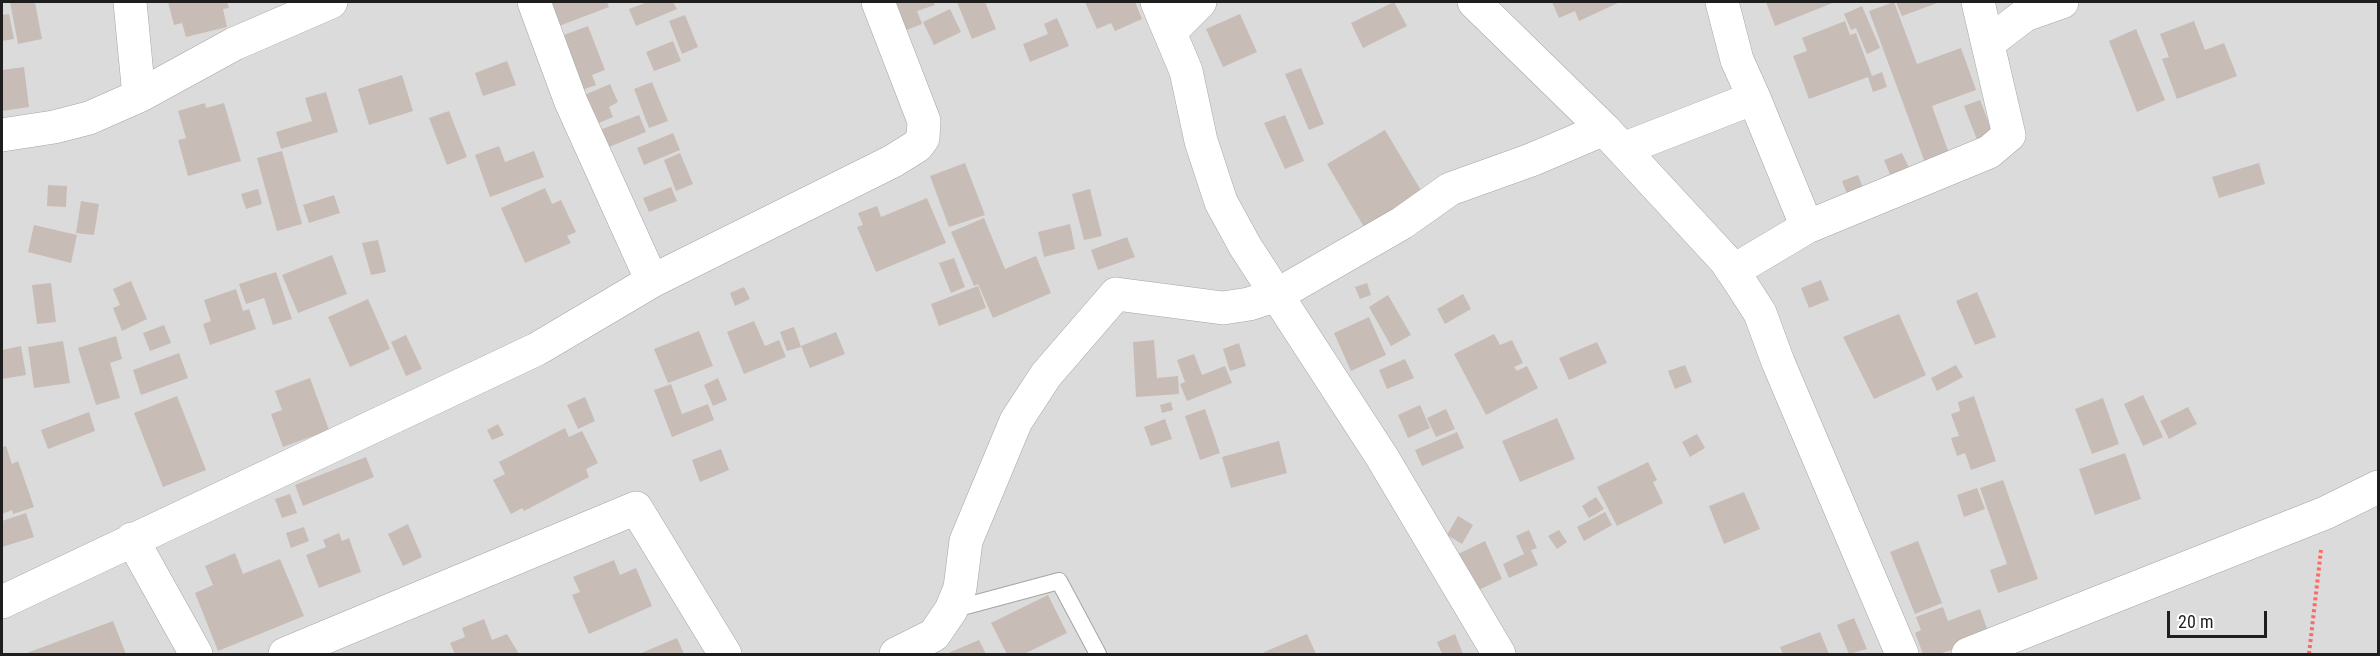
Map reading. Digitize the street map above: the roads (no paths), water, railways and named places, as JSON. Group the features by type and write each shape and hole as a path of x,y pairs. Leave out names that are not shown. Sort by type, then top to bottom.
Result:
{"street":[{"path":"130,2 139,96"},
{"path":"2,135 54,127 88,118 139,96 234,44 331,2"},
{"path":"534,2 571,102 651,281"},
{"path":"2,602 537,349 651,281 893,161 917,146 923,138 924,121 878,2"},
{"path":"1157,2 1186,71 1201,141 1221,202 1245,246 1382,457 1498,654"},
{"path":"1170,32 1200,2"},
{"path":"1474,2 1613,139 1733,271 1760,313 1778,362 1902,654"},
{"path":"1722,2 1737,60 1807,227"},
{"path":"1733,271 1807,227 1989,152 2009,135 1977,2"},
{"path":"1988,43 2025,15 2062,2"},
{"path":"896,654 934,635 951,610 960,588 966,542 1016,421 1046,375 1116,294 1223,308 1249,304 1277,295 1402,223 1450,189 1531,160 1754,98"},
{"path":"1968,654 2325,513 2379,487"},
{"path":"285,654 636,508 725,654"},
{"path":"132,539 196,654"}],"lane":[{"path":"951,610 1059,581 1098,654"}]}
